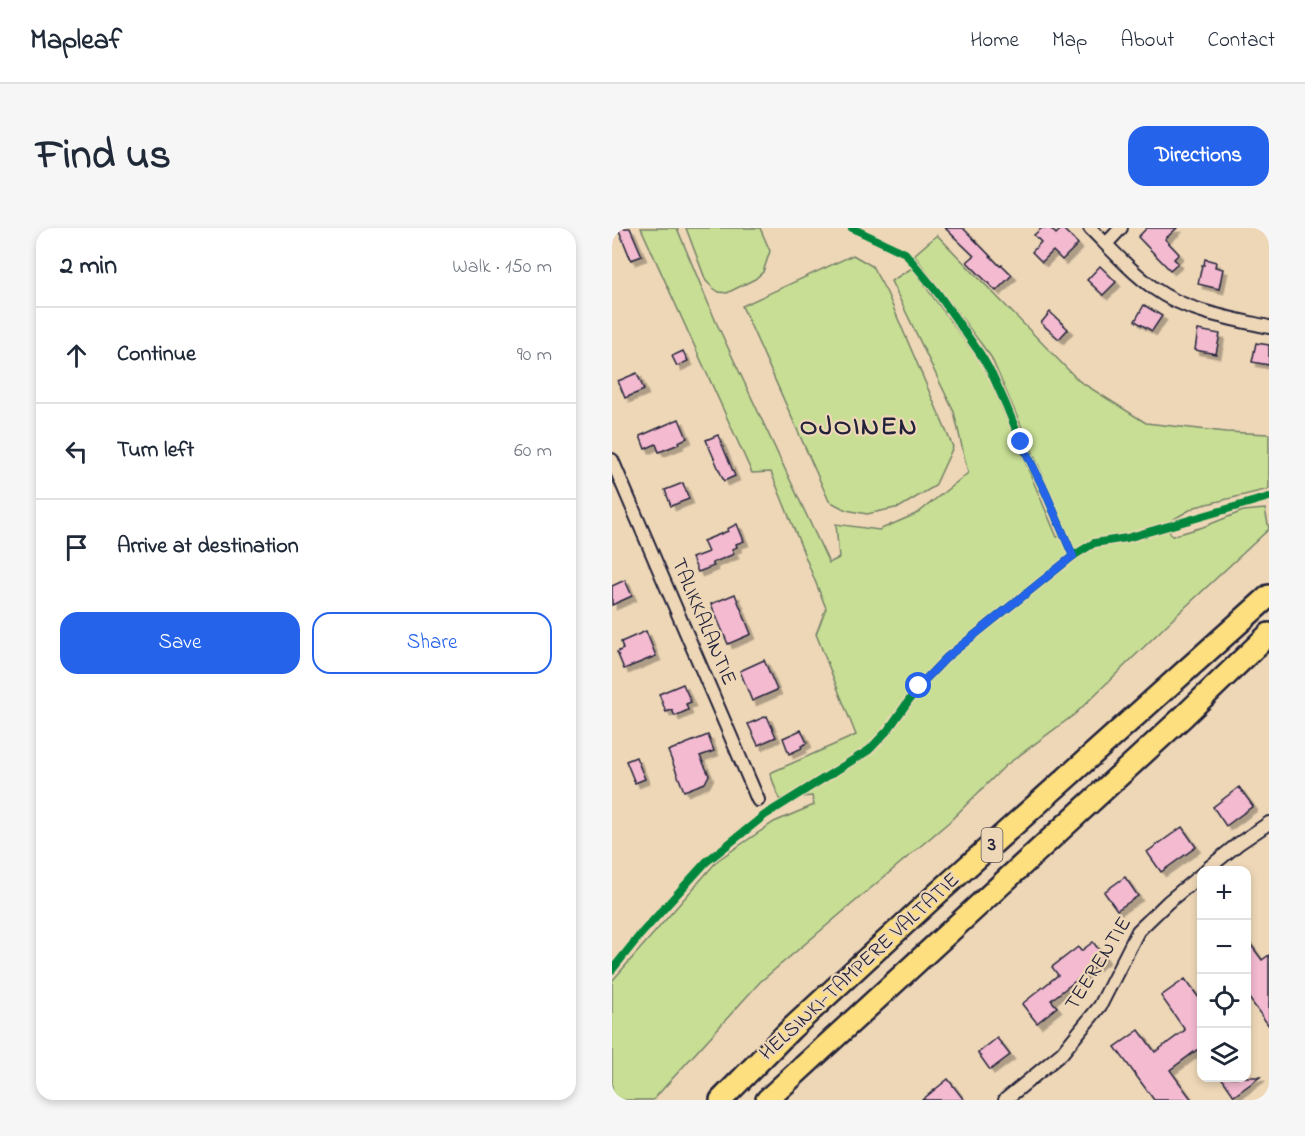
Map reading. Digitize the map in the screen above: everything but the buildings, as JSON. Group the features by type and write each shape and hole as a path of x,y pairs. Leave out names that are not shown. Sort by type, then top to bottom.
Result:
{"highway":[{"name":"HELSINKI-TAMPERE VALTATIE","path":"721,1100 791,1029 912,917 1269,596"},
{"name":"HELSINKI-TAMPERE VALTATIE","path":"767,1100 1158,741 1269,634"}],"street":[{"path":"1090,228 1155,289 1176,301 1215,314 1269,327"},
{"path":"1106,244 1121,228"},
{"name":"TALIKKALANTIE","path":"612,460 758,800"},
{"path":"1211,866 1269,823"},
{"name":"TEERENTIE","path":"1005,1100 1062,1053 1100,1006 1138,931 1197,878"}],"green space":[{"path":"641,228 677,228 716,322 829,563 839,558 836,524 879,530 918,513 968,473 954,412 891,281 912,268 985,368 1057,537 1068,533 991,357 914,255 937,235 1079,381 1146,423 1226,432 1269,434 1269,489 1195,507 1165,524 1172,536 1203,527 1243,511 1265,509 1269,529 1075,714 1005,766 949,822 760,982 653,1100 612,1100 612,981 718,860 774,822 814,805 812,796 779,799 770,773 856,735 816,634 826,608 771,472 752,473"},
{"path":"686,228 760,228 770,251 763,272 755,279 727,293 719,292 706,281"},
{"path":"853,255 872,266 887,293 953,447 935,486 900,507 867,514 846,510 829,501 742,306"}],"cycle path":[{"path":"852,228 905,253 937,292 981,355 992,374 1073,556"},
{"path":"612,970 640,935 706,862 765,815 869,750 888,730 919,686 947,657 1073,556 1094,543 1127,538 1269,497"}],"district":[{"name":"OJOINEN","path":"859,427"}],"route":[{"path":"919,686 947,657 1073,556 1021,442"}]}
